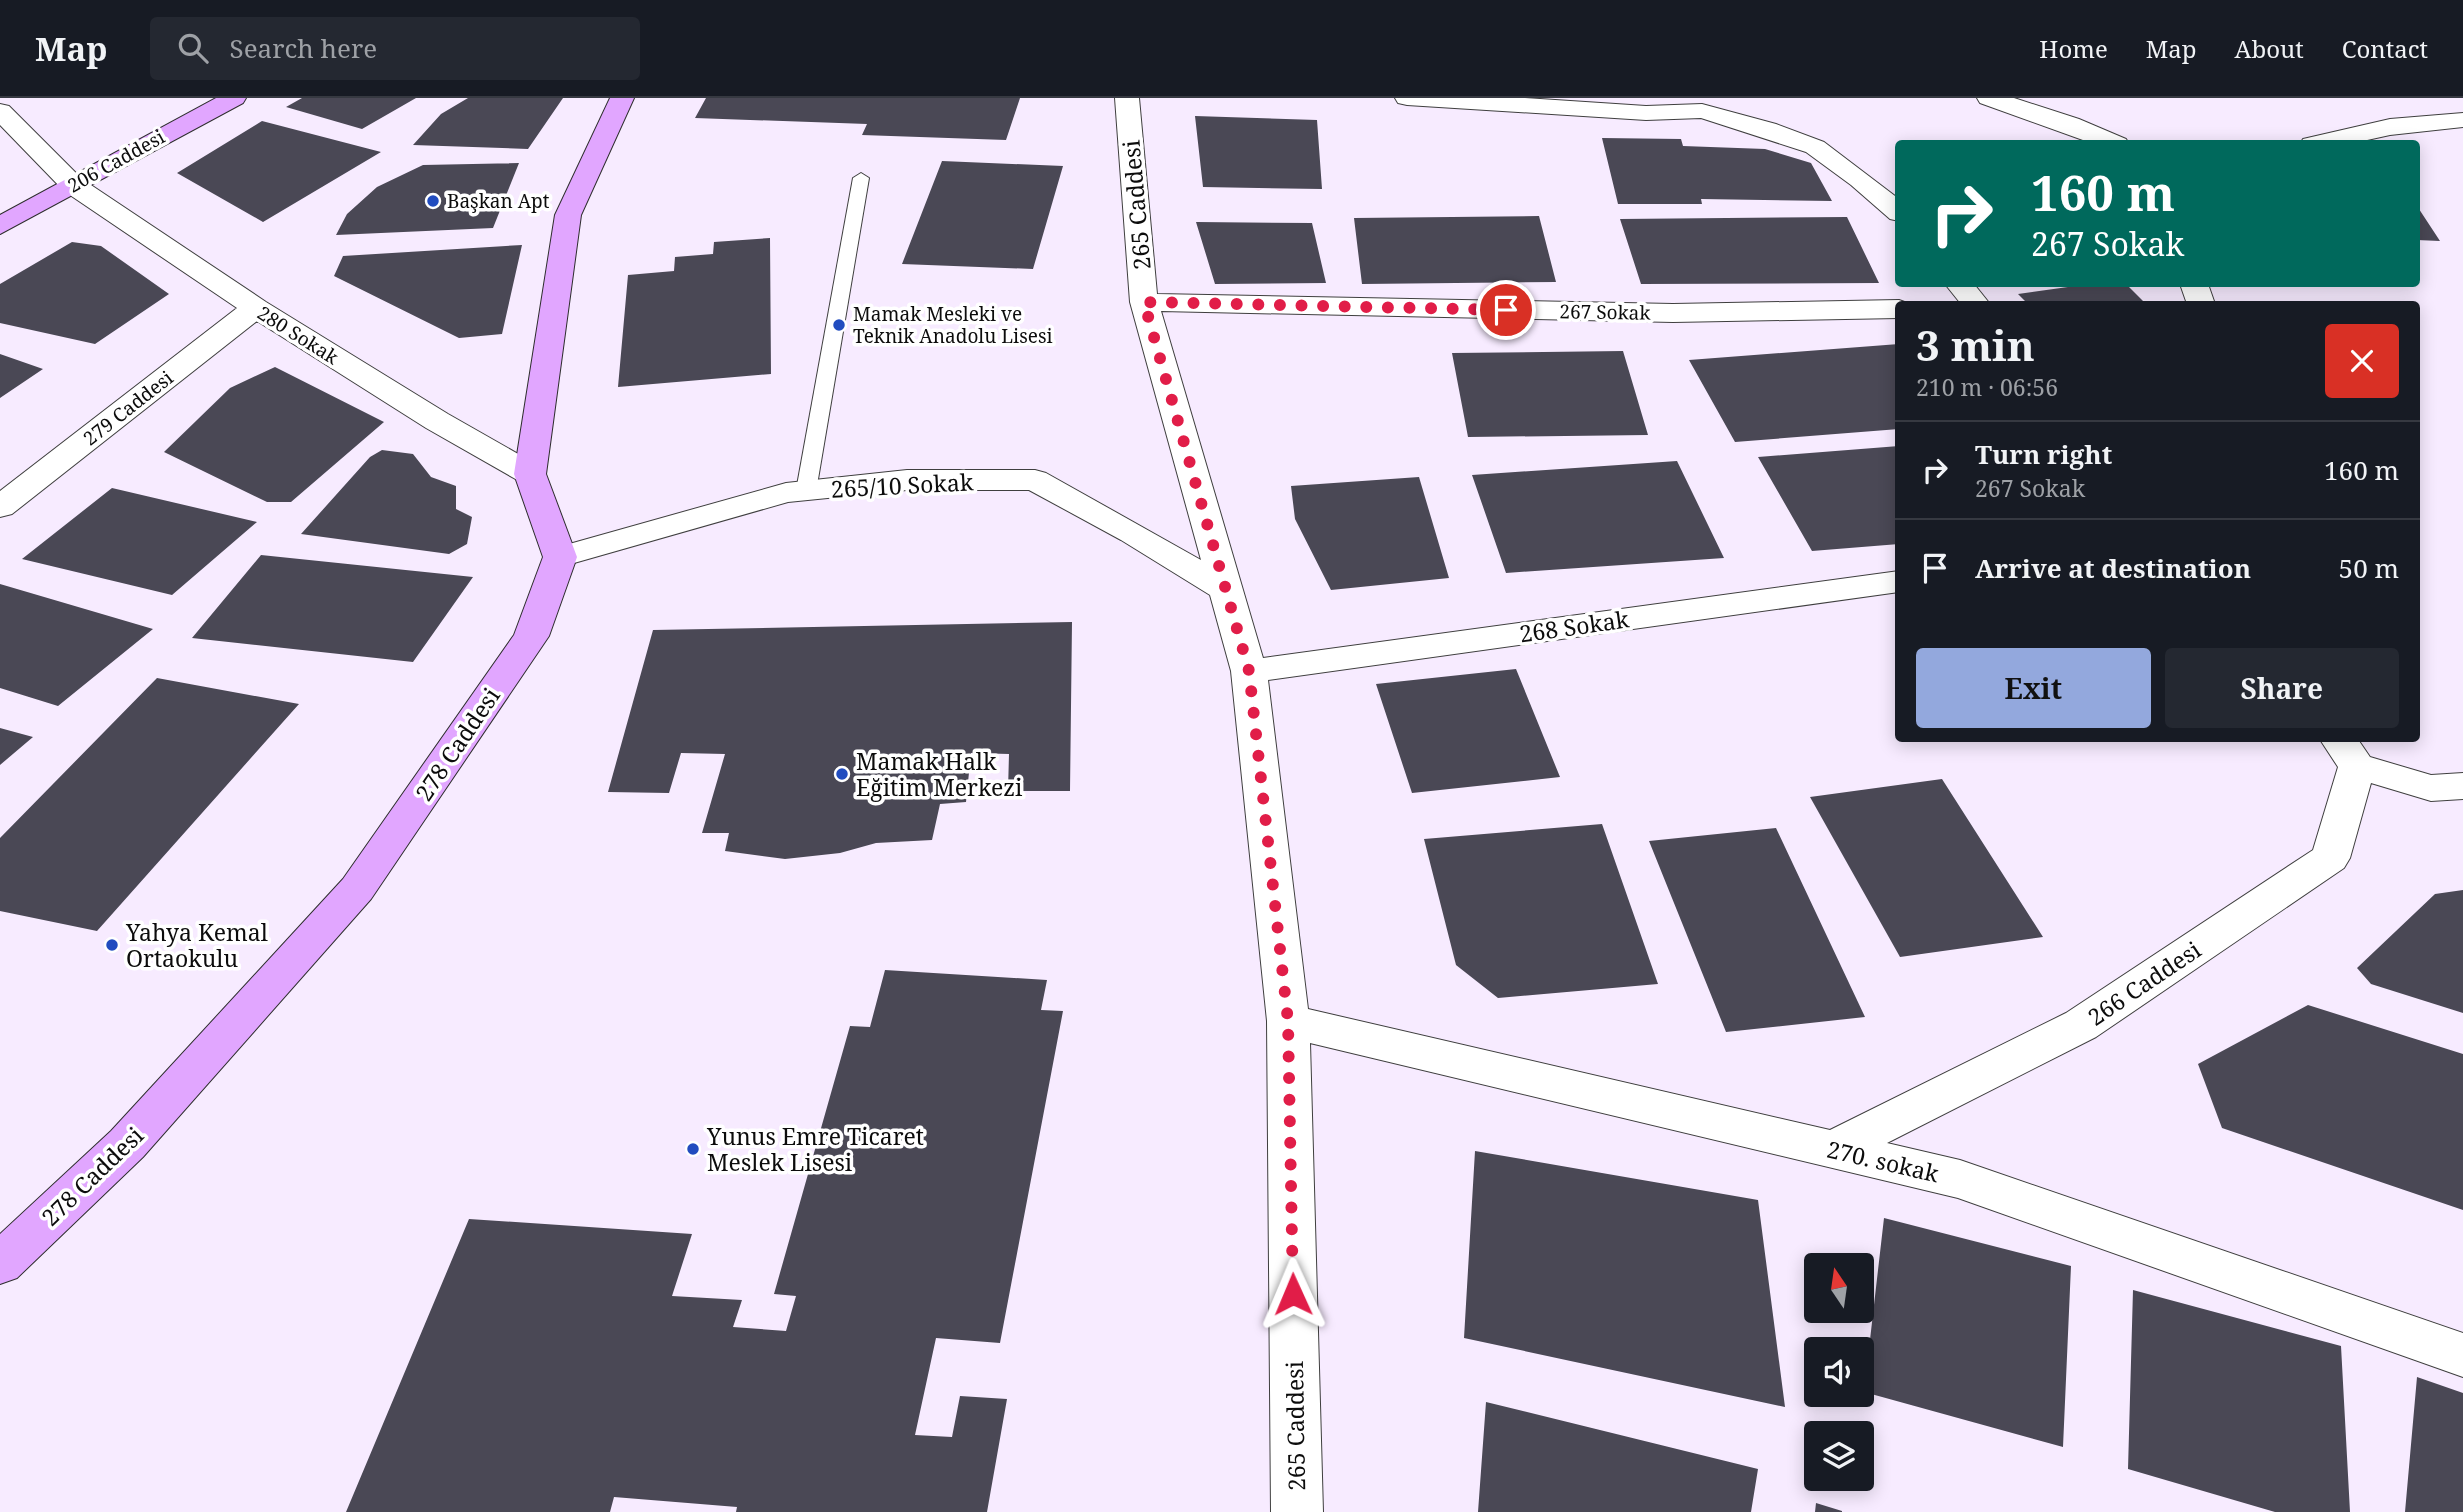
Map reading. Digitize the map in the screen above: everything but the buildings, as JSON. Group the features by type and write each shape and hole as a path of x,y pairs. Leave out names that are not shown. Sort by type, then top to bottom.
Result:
{"street":[{"name":"206 Caddesi","path":"0,226 234,98"},
{"path":"560,557 530,474 568,215 622,98"},
{"name":"265 Caddesi","path":"1127,98 1144,302 1249,671 1288,1021 1297,1512"},
{"path":"1407,98 1646,113 1698,105 1815,147 1860,179 1895,210"},
{"path":"1989,98 2070,124 2108,140"},
{"name":"280 Sokak","path":"0,111 73,185 256,309 437,421 530,474"},
{"path":"2330,140 2390,127 2463,120"},
{"path":"1962,287 1973,301"},
{"name":"267 Sokak","path":"1144,302 1673,313 1895,309"},
{"name":"279 Caddesi","path":"0,507 256,309"},
{"name":"265/10 Sokak","path":"560,557 786,493 907,480 1035,480 1133,533 1224,589"},
{"name":"278 Caddesi","path":"0,1264 127,1144 357,890 531,636 560,557"},
{"name":"268 Sokak","path":"1249,671 1895,582"},
{"path":"2347,752 2431,788 2463,786"},
{"name":"266 Caddesi","path":"1834,1149 2081,1025 2330,858 2347,752"},
{"name":"270. sokak","path":"1288,1021 1960,1179 2463,1355"}],"lane":[{"path":"806,491 861,178"}],"place":[{"name":"Başkan Apt","path":"433,201"},
{"name":"Mamak Mesleki ve Teknik Anadolu Lisesi","path":"839,325"},
{"name":"Mamak Halk Eğitim Merkezi","path":"842,774"},
{"name":"Yahya Kemal Ortaokulu","path":"112,945"},
{"name":"Yunus Emre Ticaret Meslek Lisesi","path":"693,1149"}],"route":[{"path":"1293,1294 1288,1021 1249,671 1144,302 1506,310"}]}
